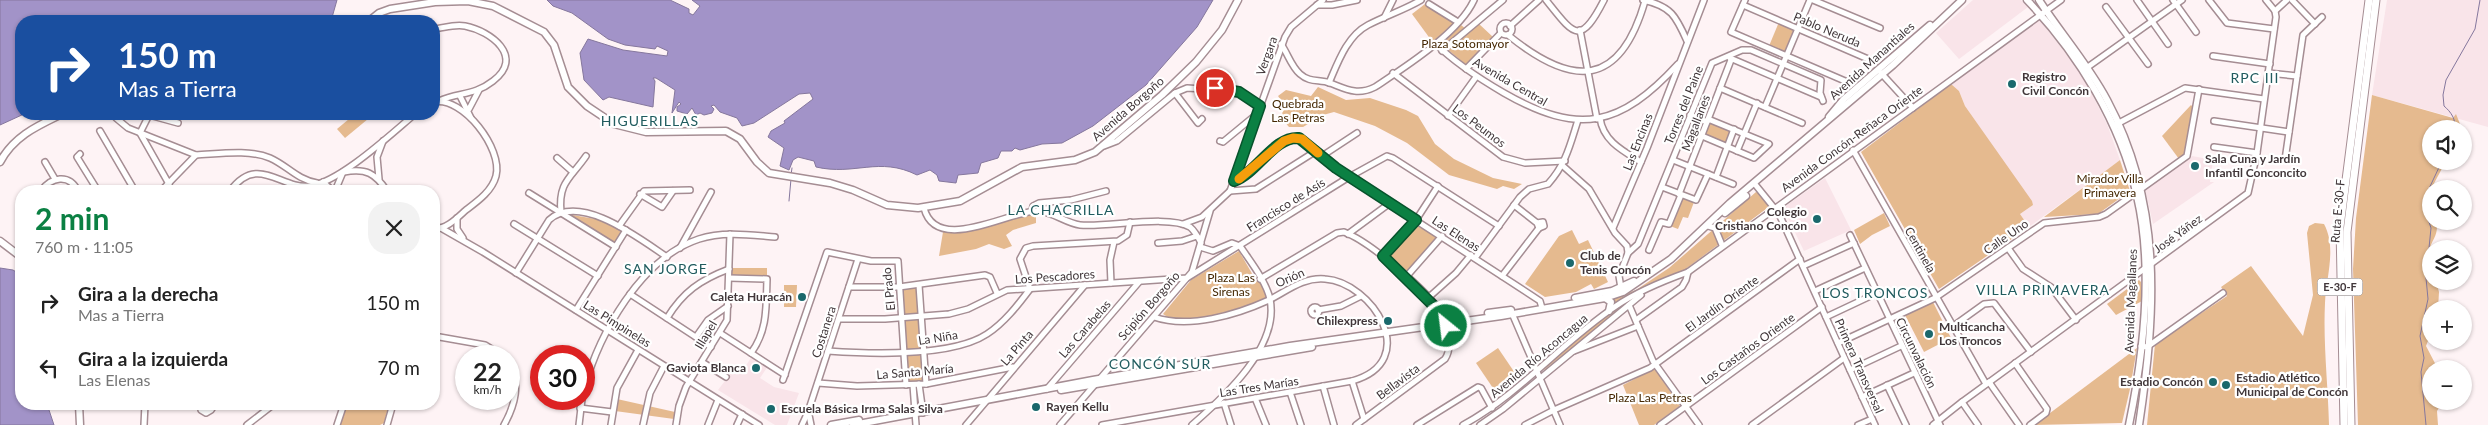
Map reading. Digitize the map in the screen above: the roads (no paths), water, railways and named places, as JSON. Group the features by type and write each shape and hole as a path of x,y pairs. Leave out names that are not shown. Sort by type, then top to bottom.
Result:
{"highway":[{"name":"Ruta E-30-F","path":"2344,425 2340,227 2369,0"},
{"name":"Ruta E-30-F","path":"2351,425 2346,232 2376,0"}],"main road":[{"name":"Avenida Borgoño","path":"377,15 390,9 443,1 476,2 501,9 544,32 554,45 568,87 605,119 618,126 639,132 726,131 740,139 764,170 780,176 838,185 893,206 924,208 945,205 968,198 1022,167 1080,159 1104,146 1162,96 1196,62 1222,30 1238,0"},
{"name":"Avenida Manantiales","path":"1622,290 1660,268 1711,226 1717,218 1781,165 1788,155 1823,124 1841,102 1880,72 1916,35 1940,19 1962,0"},
{"name":"Avenida Magallanes","path":"2027,0 2043,12 2085,69 2116,125 2139,191 2148,226 2152,265 2139,425"},
{"name":"Avenida Magallanes","path":"2039,0 2043,12"},
{"path":"0,162 9,148 25,133 50,120"},
{"name":"Avenida Magallanes","path":"2130,425 2144,346 2145,270 2139,191"},
{"path":"0,241 15,253"},
{"path":"1541,306 1605,298 1622,290"},
{"path":"1046,390 1095,385 1395,330 1512,312 1622,290"},
{"path":"1605,298 1611,302 1609,311"},
{"path":"831,425 961,405 1101,378 1255,355"},
{"path":"79,410 80,425"},
{"path":"853,425 919,412"}],"street":[{"name":"Vergara","path":"1210,210 1230,191 1282,44 1291,27 1323,0"},
{"path":"1316,5 1332,5 1357,0"},
{"path":"1384,18 1393,0"},
{"path":"1329,83 1343,51 1355,35 1366,26 1421,0"},
{"path":"1282,44 1295,69 1309,81 1329,83 1349,91 1365,91 1378,85 1436,44 1468,11 1474,0"},
{"path":"1442,51 1503,0"},
{"path":"1466,69 1501,33 1500,28 1502,25 1510,26 1539,0"},
{"path":"1546,0 1566,25 1572,29 1580,30 1588,27 1594,21 1604,0"},
{"path":"1501,33 1508,35 1544,62 1565,69 1589,70 1604,66 1620,55 1635,32 1644,0 1658,3 1671,12 1687,41"},
{"name":"Las Encinas","path":"1613,228 1672,86 1678,64 1704,0"},
{"path":"1765,107 1811,0 1880,28"},
{"name":"Avenida Concón-Reñaca Oriente","path":"1627,302 1652,287 1688,272 1774,207 2061,0"},
{"path":"2137,0 2168,44"},
{"path":"2085,69 2153,21 2174,2 2182,0"},
{"path":"2208,0 2228,23 2274,30"},
{"path":"2266,0 2275,10 2287,0"},
{"path":"2292,0 2315,24"},
{"path":"1744,2 1731,32 1852,84"},
{"name":"Pablo Neruda","path":"1744,2 1875,62"},
{"path":"2174,2 2196,32"},
{"path":"1429,4 1458,22"},
{"path":"2106,7 2148,64"},
{"name":"José Yáñez","path":"1937,424 1962,402 2248,193 2261,128 2275,10"},
{"path":"2285,160 2303,35 2322,17"},
{"path":"440,28 456,26 469,27 496,40 502,47 506,57 502,70 494,80 479,90 440,101"},
{"path":"1508,35 1512,30 1510,26"},
{"path":"1580,30 1598,118 1602,128 1609,139 1641,162"},
{"name":"Avenida Central","path":"1436,44 1442,51 1476,77 1540,112 1578,120 1598,118 1627,109 1661,82 1678,64"},
{"name":"Torres del Paine","path":"1628,252 1638,244 1650,218 1710,65 1748,49 1821,80 1822,99 1777,79"},
{"path":"2213,56 2270,64"},
{"path":"1730,58 1777,79"},
{"name":"Magallanes","path":"1660,222 1669,224 1730,58"},
{"path":"1880,72 1913,108"},
{"name":"Los Peumos","path":"1393,73 1448,116 1507,158 1525,162 1564,164"},
{"path":"2268,73 2297,76"},
{"path":"1448,116 1476,77"},
{"path":"1661,82 1672,86"},
{"path":"1104,146 1117,141 1175,93 1192,87 1228,89 1242,93 1260,106"},
{"path":"1720,88 1802,123"},
{"path":"2116,125 2183,88 2264,99"},
{"name":"Calle Uno","path":"1838,343 1935,298 2044,223 2102,217 2139,191 2185,158 2189,153 2199,89"},
{"path":"469,109 479,90"},
{"path":"1175,93 1198,122 1202,119"},
{"path":"460,96 469,109 471,118"},
{"name":"Las Pimpinelas","path":"440,103 455,106 471,118 494,152 497,174 487,193 457,218 440,228"},
{"path":"1737,151 1757,103"},
{"path":"1220,141 1223,142 1257,114"},
{"path":"1690,115 1734,129 1769,144 1754,158 1702,136"},
{"path":"118,120 124,126 196,155 259,154 284,166 303,180 324,185"},
{"path":"140,133 146,120"},
{"path":"167,120 178,123"},
{"path":"305,185 321,183 342,172 408,120"},
{"path":"1428,298 1473,257 1529,189 1548,184 1555,172 1564,164 1578,120"},
{"path":"2214,121 2289,132"},
{"path":"1716,177 1734,129"},
{"path":"100,131 132,185"},
{"path":"140,133 168,184 196,155"},
{"path":"1322,156 1357,133"},
{"path":"379,179 377,158 384,139"},
{"name":"Las Elenas","path":"1234,181 1243,177 1287,139 1302,139 1349,177 1540,301 1541,306"},
{"path":"2214,147 2257,153"},
{"name":"Centinela","path":"1853,150 1952,327 1988,383 2019,425"},
{"path":"1230,191 1256,189 1316,151"},
{"path":"80,154 77,157 93,185"},
{"path":"560,212 561,191 586,156"},
{"name":"Francisco de Asís","path":"1187,278 1384,157 1390,157 1499,226"},
{"path":"557,158 573,172"},
{"path":"1673,160 1733,184"},
{"path":"45,162 55,179"},
{"path":"1564,164 1589,189 1613,228 1627,246 1628,252 1619,276 1622,290"},
{"path":"278,177 284,166"},
{"path":"342,172 363,170 379,179 383,185"},
{"path":"337,185 342,172"},
{"path":"234,185 248,176 262,174 292,179 294,174"},
{"path":"1662,187 1697,200 1708,174"},
{"path":"278,177 295,185"},
{"path":"45,185 55,179 68,180 73,185"},
{"name":"Primera Transversal","path":"1755,185 1774,207 1804,266 1874,422"},
{"path":"1383,256 1416,220 1438,186"},
{"path":"640,194 662,207 673,190"},
{"path":"619,226 640,194 647,191 690,190"},
{"path":"1032,211 1033,206 1039,203 1071,200 1106,191"},
{"path":"680,248 711,192"},
{"path":"529,193 616,247"},
{"path":"1348,234 1390,203"},
{"path":"1502,276 1538,225 1514,205"},
{"path":"924,208 934,224 955,230 975,228 1032,211 1042,212 1079,225 1130,222 1180,224 1196,220 1210,210"},
{"name":"Scipión Borgoño","path":"1060,425 1187,278 1196,264 1210,210"},
{"path":"516,273 549,220 560,212 588,214 619,226 667,256"},
{"path":"457,218 457,229 464,241"},
{"path":"1649,250 1660,222 1650,218"},
{"path":"1030,289 1020,264 1021,255 1026,248 1039,245 1114,242 1125,237 1130,222"},
{"path":"514,224 598,276"},
{"path":"1180,224 1191,228 1201,245 1213,251 1232,243 1240,246 1270,299 1268,326 1255,355 1240,377 1192,425"},
{"path":"1711,226 1722,245"},
{"path":"576,310 626,230"},
{"name":"Las Pimpinelas","path":"440,232 464,241 759,425"},
{"path":"1260,279 1337,233 1348,234 1383,256 1428,298 1441,313 1445,322"},
{"path":"595,355 630,294 647,274 667,256 698,239 730,234 776,237"},
{"name":"Illapel","path":"676,425 679,406 689,381 720,333 726,320 730,234"},
{"name":"Circunvalación","path":"1850,235 1937,424"},
{"path":"1158,244 1182,241 1197,236"},
{"path":"1406,277 1442,236"},
{"path":"1110,284 1110,260 1114,242"},
{"path":"1804,266 1854,244"},
{"path":"2008,248 2023,269 2051,287 2076,320"},
{"name":"El Prado","path":"751,353 784,378 827,252 871,261 898,261 906,385"},
{"name":"Costanera","path":"802,425 818,383 858,259"},
{"name":"El Jardín Oriente","path":"1525,425 1656,364 1800,260"},
{"path":"1815,292 1865,268"},
{"path":"667,318 680,299 694,285 729,269"},
{"path":"1636,320 1682,287 1688,272"},
{"path":"849,287 899,287 987,275 997,293"},
{"path":"720,333 751,353 764,331 767,279 729,278"},
{"name":"Los Pescadores","path":"839,319 921,317 958,312 997,293 1187,278"},
{"name":"Orión","path":"1154,317 1174,322 1196,320 1232,312 1270,299 1303,282 1322,278 1343,283 1361,296 1375,312 1386,332"},
{"name":"Las Carabelas","path":"1046,390 1140,282"},
{"path":"919,285 926,384"},
{"name":"La Pinta","path":"966,425 1013,367 1086,285"},
{"name":"La Niña","path":"828,351 904,352 965,344 982,337 997,326 1030,289"},
{"path":"1826,317 1877,293"},
{"path":"2144,346 2223,293"},
{"path":"630,294 711,347"},
{"path":"1318,310 1341,306 1361,296"},
{"path":"1627,302 1656,364 1699,425"},
{"name":"Avenida Río Aconcagua","path":"1463,425 1492,408 1609,311 1627,302"},
{"name":"Avenida Río Aconcagua","path":"1480,425 1569,353 1627,302"},
{"path":"1952,327 1984,304 1994,303 2031,352"},
{"path":"696,337 708,320 728,306"},
{"name":"Los Castaños Oriente","path":"1660,425 1822,307"},
{"path":"1512,312 1560,425"},
{"name":"Bellavista","path":"1356,425 1445,359 1450,347 1445,322"},
{"path":"1569,353 1638,326"},
{"name":"Las Tres Marías","path":"1102,425 1322,386 1371,374 1383,362 1388,350 1386,332"},
{"path":"440,337 485,345"},
{"path":"1850,370 1901,346"},
{"path":"610,425 620,380 638,350"},
{"path":"1752,425 1844,358"},
{"path":"702,362 726,377"},
{"path":"2015,363 2047,411 2030,425"},
{"path":"643,425 650,393 664,366"},
{"name":"La Santa María","path":"818,383 857,386 926,384 1013,367"},
{"path":"1862,397 1914,373"},
{"path":"1352,380 1364,420"},
{"path":"913,384 919,412"},
{"path":"916,425 919,412 919,384"},
{"path":"1887,385 1906,425"},
{"path":"1322,386 1334,425"},
{"path":"1417,425 1478,387 1481,388 1492,408"},
{"path":"1290,392 1301,425"},
{"path":"1255,398 1266,425"},
{"path":"708,425 712,410 718,400"},
{"path":"1962,402 1978,425"},
{"path":"1224,403 1231,425"},
{"path":"144,425 145,410"},
{"path":"247,425 266,410"},
{"path":"337,425 342,410"},
{"path":"386,425 391,410"},
{"path":"504,425 510,410"},
{"path":"579,425 580,410"},
{"path":"595,410 612,412"},
{"path":"808,412 811,425"},
{"path":"737,425 742,414"},
{"path":"1066,419 1068,425"},
{"path":"1858,425 1874,422"}],"waterway":[{"path":"2454,120 2444,106 2443,95 2446,80 2475,29 2480,0"},
{"path":"791,175 792,168"},
{"path":"2426,425 2421,372 2424,358 2420,336 2428,299 2426,278 2431,228 2427,216 2426,195 2438,170"},
{"path":"789,201 791,179"}],"place":[{"name":"Registro Civil Concón","path":"2012,84"},
{"name":"Sala Cuna y Jardín Infantil Conconcito","path":"2195,166"},
{"name":"Colegio Cristiano Concón","path":"1817,219"},
{"name":"Club de Tenis Concón","path":"1570,263"},
{"name":"Caleta Huracán","path":"802,297"},
{"name":"Chilexpress","path":"1388,321"},
{"name":"Multicancha Los Troncos","path":"1929,334"},
{"name":"Gaviota Blanca","path":"756,368"},
{"name":"Estadio Concón","path":"2213,382"},
{"name":"Estadio Atlético Municipal de Concón","path":"2226,385"},
{"name":"Rayen Kellu","path":"1036,407"},
{"name":"Escuela Básica Irma Salas Silva","path":"771,409"}],"district":[{"name":"RPC III","path":"2255,78"},
{"name":"HIGUERILLAS","path":"650,121"},
{"name":"LA CHACRILLA","path":"1061,210"},
{"name":"SAN JORGE","path":"666,269"},
{"name":"VILLA PRIMAVERA","path":"2043,290"},
{"name":"LOS TRONCOS","path":"1875,293"},
{"name":"CONCÓN SUR","path":"1160,364"}],"park label":[{"name":"Plaza Sotomayor","path":"1465,44"},
{"name":"Quebrada Las Petras","path":"1298,111"},
{"name":"Mirador Villa Primavera","path":"2110,186"},
{"name":"Plaza Las Sirenas","path":"1231,285"},
{"name":"Plaza Las Petras","path":"1650,398"}]}
